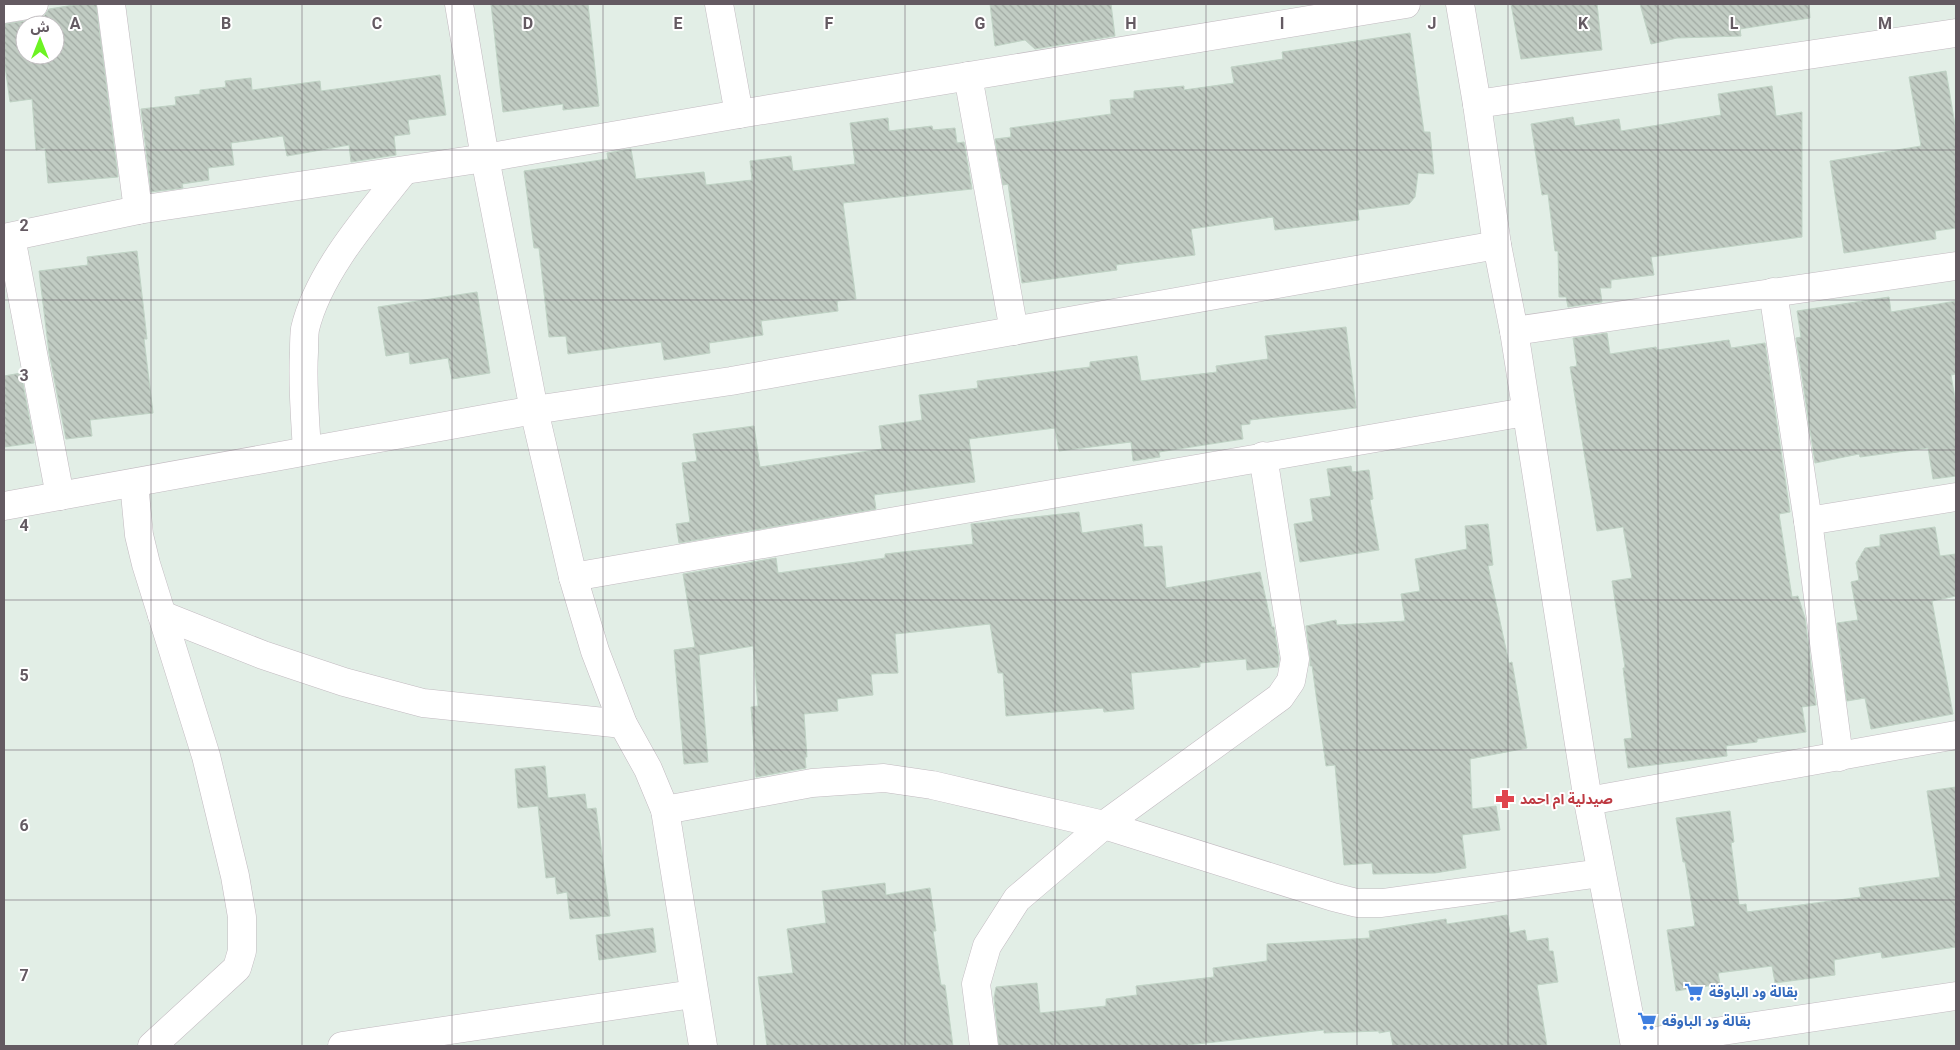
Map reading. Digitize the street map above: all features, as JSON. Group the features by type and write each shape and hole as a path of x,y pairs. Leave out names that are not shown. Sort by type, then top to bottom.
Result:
{"street":[{"path":"4,9 34,4"},
{"path":"111,4 138,210"},
{"path":"459,4 485,158 534,410 573,578 595,651 623,724 648,769 665,810 674,856 693,994 703,1046"},
{"path":"719,4 738,114"},
{"path":"60,496 7,237 138,210 403,172 738,114 1406,4"},
{"path":"1460,4 1478,104 1497,245 1514,331 1525,412 1588,802 1635,1045 1956,996"},
{"path":"1478,104 1956,33"},
{"path":"968,76 1014,331"},
{"path":"307,450 303,371 305,330 313,307 332,268 403,172"},
{"path":"4,506 534,410 730,381 1497,245"},
{"path":"1514,331 1956,266"},
{"path":"1773,292 1808,521 1840,757"},
{"path":"573,578 1263,456 1525,412"},
{"path":"984,1046 976,984 987,946 1017,899 1104,825 1280,697 1291,681 1295,659 1263,456"},
{"path":"134,483 139,535 146,564 208,765 235,876 242,917 242,951 237,968 152,1046"},
{"path":"1808,521 1956,497"},
{"path":"162,614 263,655 344,682 423,703 623,724"},
{"path":"1588,802 1956,735"},
{"path":"665,810 812,783 884,778 932,785 1104,825 1357,903 1382,903 1601,872"},
{"path":"342,1046 693,994"}],"building":[{"path":"80,4 96,4 118,177 48,183 45,148 36,150 32,99 10,102 4,59 4,24 15,22 15,65 65,65 65,15 45,15 49,9"},
{"path":"491,4 588,4 599,106 563,110 563,104 503,112"},
{"path":"990,4 1111,4 1115,36 1035,49 1025,40 995,46"},
{"path":"1511,4 1597,4 1602,50 1521,59"},
{"path":"1640,4 1809,4 1810,18 1740,29 1741,36 1677,38 1651,44"},
{"path":"1410,33 1424,132 1430,132 1434,174 1418,173 1415,197 1409,204 1358,210 1359,220 1275,230 1273,217 1191,229 1195,255 1116,265 1117,270 1022,283 1008,184 1003,185 995,139 1011,137 1010,128 1111,114 1110,100 1134,98 1134,91 1184,86 1184,90 1234,83 1231,67 1283,59 1282,52"},
{"path":"1946,71 1956,131 1956,228 1935,231 1936,239 1844,253 1830,161 1921,146 1909,77"},
{"path":"440,75 446,115 408,120 410,134 394,136 396,155 351,162 349,145 287,156 283,136 231,143 234,165 208,168 209,180 182,184 183,188 151,192 141,109 176,105 175,97 200,94 200,90 226,87 225,81 251,78 252,90 320,81 321,91"},
{"path":"1772,86 1776,116 1802,112 1802,237 1651,257 1654,275 1611,280 1611,288 1600,288 1602,302 1568,307 1566,297 1559,297 1558,251 1555,251 1548,194 1542,195 1531,124 1573,117 1575,126 1619,119 1621,131 1721,115 1718,94"},
{"path":"888,118 889,131 932,126 933,130 955,128 957,143 964,142 972,189 843,203 856,299 837,301 838,311 761,321 763,335 709,343 710,353 664,360 661,342 568,354 566,336 549,337 539,248 534,248 524,171 608,159 607,153 631,149 636,179 704,172 706,185 752,180 750,161 791,156 793,171 855,164 850,123"},
{"path":"137,251 147,339 144,339 153,413 90,420 92,436 66,439 49,353 39,271 88,265 87,257"},
{"path":"477,292 490,373 452,379 448,358 410,364 409,352 386,356 378,307"},
{"path":"1889,297 1891,312 1956,301 1956,374 1951,375 1956,404 1956,476 1933,479 1928,448 1860,457 1859,454 1815,463 1796,338 1801,337 1797,311"},
{"path":"1346,327 1356,408 1250,420 1250,424 1241,425 1243,439 1159,452 1160,457 1133,461 1131,442 1059,451 1055,428 969,439 975,482 874,495 876,509 679,543 676,524 690,522 682,463 697,461 693,434 754,426 760,467 882,449 879,426 922,420 919,395 978,388 977,381 1090,367 1090,362 1137,356 1141,381 1217,372 1216,366 1268,359 1265,336"},
{"path":"1607,333 1610,354 1656,347 1657,350 1729,340 1731,348 1765,343 1790,512 1779,514 1792,597 1798,596 1805,618 1816,705 1802,707 1806,732 1757,739 1757,742 1726,746 1727,756 1628,768 1624,739 1632,738 1623,668 1625,668 1612,581 1632,578 1623,527 1597,531 1570,367 1577,366 1573,338"},
{"path":"21,373 34,443 4,447 4,376"},
{"path":"1351,466 1352,472 1369,470 1373,499 1370,500 1379,550 1300,562 1294,524 1313,521 1310,499 1331,496 1327,469"},
{"path":"1079,512 1082,533 1142,524 1144,547 1162,546 1166,588 1260,572 1272,627 1274,627 1279,659 1278,667 1247,670 1246,659 1200,663 1200,667 1131,673 1134,709 1104,712 1103,708 1006,716 1003,673 998,673 990,624 895,634 898,673 871,674 873,695 837,699 838,711 804,714 806,768 756,777 751,707 758,706 753,646 699,655 708,762 684,764 674,650 695,647 683,574 776,558 778,573 885,558 885,554 973,544 971,524"},
{"path":"1488,524 1493,565 1488,566 1509,663 1512,662 1527,748 1470,759 1472,809 1496,806 1500,830 1462,835 1466,868 1435,873 1373,874 1372,863 1344,865 1335,765 1326,766 1312,666 1310,666 1306,626 1336,620 1337,625 1405,621 1401,594 1420,591 1415,559 1467,549 1465,526"},
{"path":"1935,527 1940,556 1956,554 1956,596 1932,601 1953,714 1871,729 1865,698 1847,701 1837,623 1858,620 1851,582 1859,580 1856,563 1865,548 1880,546 1880,535"},
{"path":"545,766 548,798 585,794 587,809 596,808 610,916 570,919 567,892 557,894 555,877 546,878 538,806 518,808 515,769"},
{"path":"1956,787 1956,947 1882,958 1881,952 1834,960 1835,975 1775,983 1772,966 1718,973 1720,984 1676,991 1667,930 1695,926 1676,818 1730,811 1734,842 1731,843 1739,905 1746,904 1747,912 1861,897 1859,888 1940,877 1927,791"},
{"path":"885,883 886,895 930,888 936,931 933,931 941,985 945,985 953,1046 767,1046 758,977 793,973 787,929 826,923 822,891"},
{"path":"1507,915 1510,933 1525,930 1527,941 1548,938 1549,951 1553,951 1558,982 1537,985 1547,1046 1393,1046 1390,1031 1379,1033 1379,1031 1324,1033 1324,1030 1188,1046 999,1046 994,998 996,987 1037,983 1040,1013 1106,1006 1106,999 1137,995 1136,986 1214,977 1213,968 1267,961 1267,944 1370,938 1369,931 1446,919 1447,924"},
{"path":"653,928 656,952 599,960 596,935"}],"place":[{"name":"صيدلية ام احمد","path":"1505,799"},
{"name":"بقالة ود الباوقة","path":"1694,992"},
{"name":"بقالة ود الباوقه","path":"1647,1021"}]}
